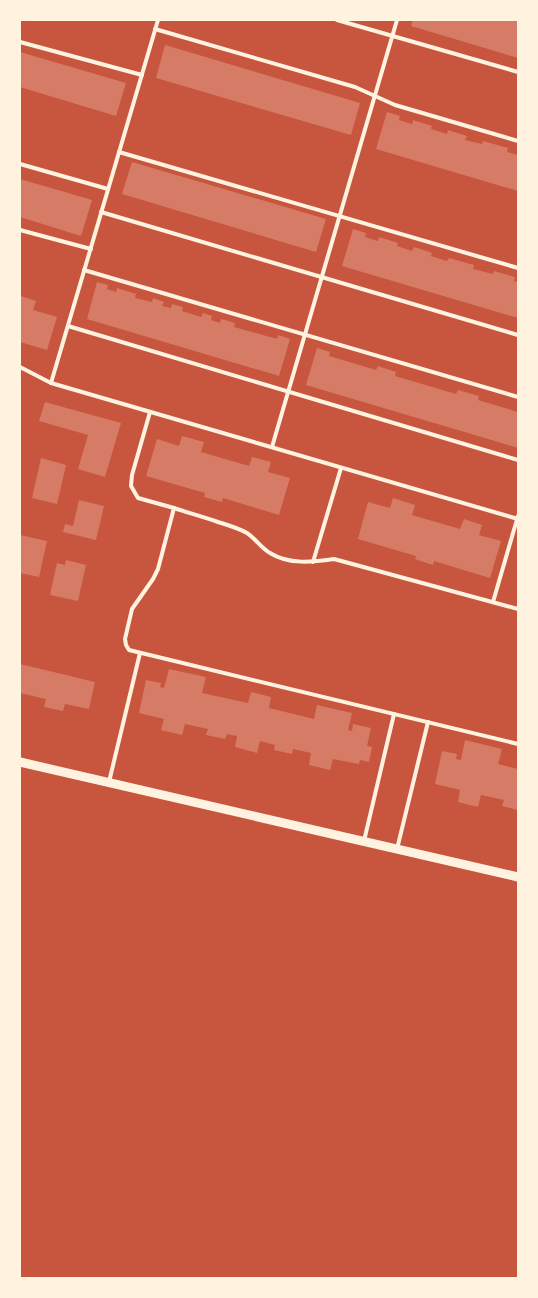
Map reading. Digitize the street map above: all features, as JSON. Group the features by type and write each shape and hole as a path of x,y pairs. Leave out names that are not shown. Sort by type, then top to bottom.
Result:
{"street":[{"path":"20,762 518,877"}],"lane":[{"path":"51,383 158,20"},
{"path":"337,20 518,72"},
{"path":"272,447 397,20"},
{"path":"155,29 355,88 395,105 518,141"},
{"path":"20,42 142,75"},
{"path":"119,152 518,268"},
{"path":"20,164 108,189"},
{"path":"101,212 518,335"},
{"path":"20,230 91,249"},
{"path":"84,270 518,397"},
{"path":"68,326 518,460"},
{"path":"20,368 51,383 518,518 493,602"},
{"path":"150,412 132,475 131,486 138,498 236,528 247,533 269,553 279,557 294,561 313,562 334,559 518,609"},
{"path":"313,562 340,468"},
{"path":"174,508 158,569 132,609 125,639 129,650 518,744"},
{"path":"109,782 140,654"},
{"path":"364,841 394,714"},
{"path":"398,849 428,722"}],"building":[{"path":"413,20 518,21 518,58 411,26"},
{"path":"165,45 360,103 351,135 156,78"},
{"path":"20,52 126,83 116,116 20,87"},
{"path":"387,112 400,116 399,120 412,124 413,120 432,126 431,129 447,134 448,130 467,136 465,140 482,144 483,141 508,148 507,152 518,155 518,191 376,149"},
{"path":"132,162 326,219 316,252 122,194"},
{"path":"20,179 92,200 81,236 20,217"},
{"path":"353,229 366,233 365,237 378,241 379,237 398,243 397,246 412,251 414,247 432,253 431,256 447,261 449,258 474,265 473,269 493,274 494,271 515,277 514,281 518,282 518,318 342,266"},
{"path":"97,282 108,285 107,289 116,292 117,288 136,294 135,298 152,302 153,298 164,302 162,306 171,308 172,304 183,307 182,311 201,317 203,313 212,316 211,320 220,323 221,319 235,323 234,327 277,339 278,335 290,339 279,376 87,319"},
{"path":"21,296 36,301 33,310 57,317 47,350 20,342"},
{"path":"317,348 330,352 329,356 376,370 378,366 396,372 395,376 456,394 458,390 479,396 478,400 518,412 518,448 306,385"},
{"path":"45,402 121,423 105,477 78,469 88,435 39,421"},
{"path":"182,436 204,442 201,452 249,466 252,457 271,462 268,472 290,478 279,515 223,498 222,502 204,497 205,493 146,476 157,439 179,446"},
{"path":"41,458 66,465 57,504 32,498"},
{"path":"393,498 415,505 412,515 460,529 464,519 482,525 479,535 501,541 490,578 434,561 433,565 415,559 416,556 358,539 368,502 390,508"},
{"path":"79,500 104,506 96,540 63,532 65,524 73,526"},
{"path":"20,535 47,541 39,577 20,573"},
{"path":"66,560 86,565 78,601 50,595 57,563 65,565"},
{"path":"20,664 95,682 89,709 65,704 63,711 44,707 46,699 20,693"},
{"path":"169,669 206,677 202,693 248,703 251,692 271,697 269,708 314,719 317,705 352,713 348,730 352,731 353,724 371,728 367,746 372,747 369,762 360,760 359,764 333,759 330,770 309,765 311,753 293,749 292,754 274,750 275,745 260,741 257,753 235,747 237,736 227,734 225,739 206,735 208,729 185,724 182,735 161,730 164,719 139,713 146,680 161,683 160,687 164,688"},
{"path":"465,740 502,749 498,764 518,769 518,810 502,806 504,800 481,795 478,807 458,802 460,790 435,784 442,751 457,754 456,759 461,760"}]}
